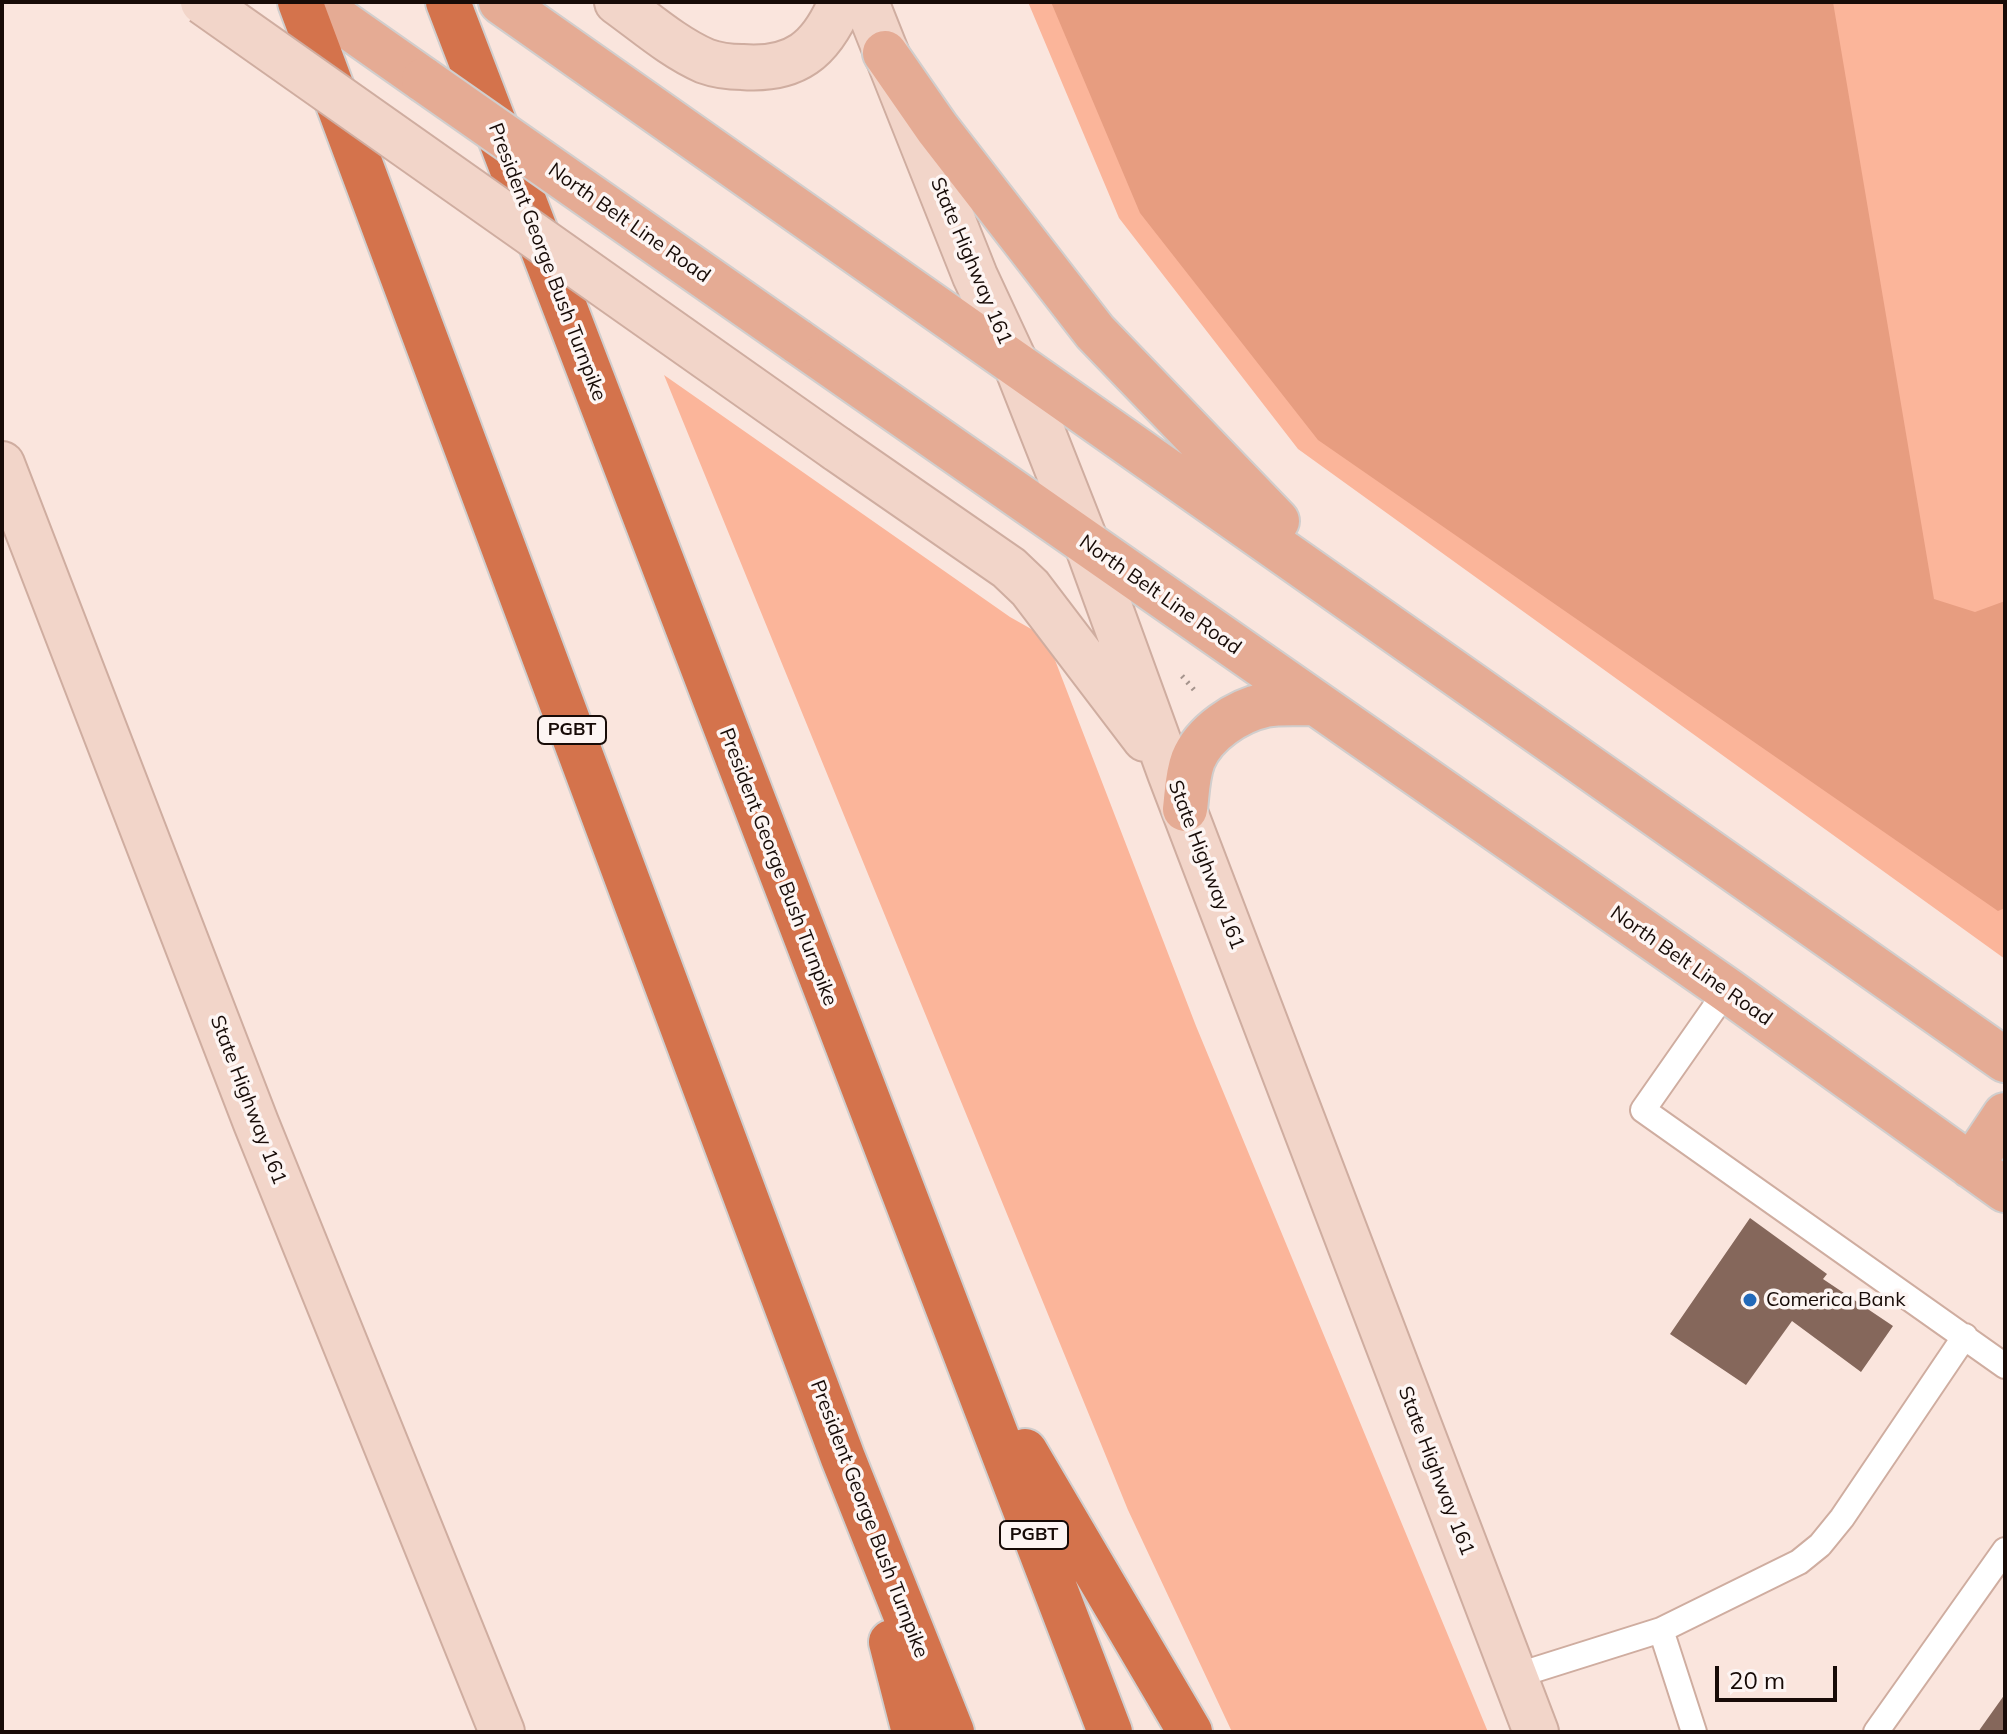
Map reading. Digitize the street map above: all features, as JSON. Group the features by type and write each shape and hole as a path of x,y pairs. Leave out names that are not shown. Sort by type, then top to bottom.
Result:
{"highway":[{"name":"President George Bush Turnpike","path":"300,2 843,1458 952,1732"},
{"name":"President George Bush Turnpike","path":"448,2 1110,1732"},
{"path":"958,1337 1190,1732"},
{"path":"843,1458 914,1732"}],"main road":[{"path":"203,2 1009,568 1030,588 1178,791 1188,776 1194,757 1208,737 1225,723 1265,705 1315,703"},
{"name":"North Belt Line Road","path":"313,2 1727,990 1988,1178"},
{"path":"501,2 2005,1060"},
{"path":"617,2 686,51 707,62 729,67 773,68 793,62 815,45 830,27 841,2"},
{"name":"State Highway 161","path":"866,2 975,276 1015,362 1086,542 1536,1732"},
{"path":"885,53 937,128 1095,332 1351,598"},
{"name":"State Highway 161","path":"5,480 256,1123 502,1732"},
{"path":"1988,1178 2005,1115"}],"lane":[{"path":"1727,990 1643,1110 2005,1366"},
{"path":"1515,1676 1661,1630 1799,1562 1820,1545 1842,1518 1965,1336"},
{"path":"1876,1732 2005,1550"},
{"path":"1661,1630 1694,1732"}],"shaded area":[{"path":"1028,2 2005,2 2005,959 1298,449 1119,218"},
{"path":"1051,2 1833,2 1934,599 1975,612 2005,601 2005,908 1998,911 1318,440 1140,213"},
{"path":"664,375 1010,617 1040,634 1055,660 1196,1026 1488,1732 1232,1732 1128,1510"}],"building":[{"name":"Comerica Bank","path":"1750,1218 1827,1274 1823,1279 1893,1326 1861,1372 1792,1321 1746,1385 1670,1334"},
{"path":"2005,1694 2005,1732 1978,1732"}],"place":[{"name":"Comerica Bank","path":"1750,1300"}]}
